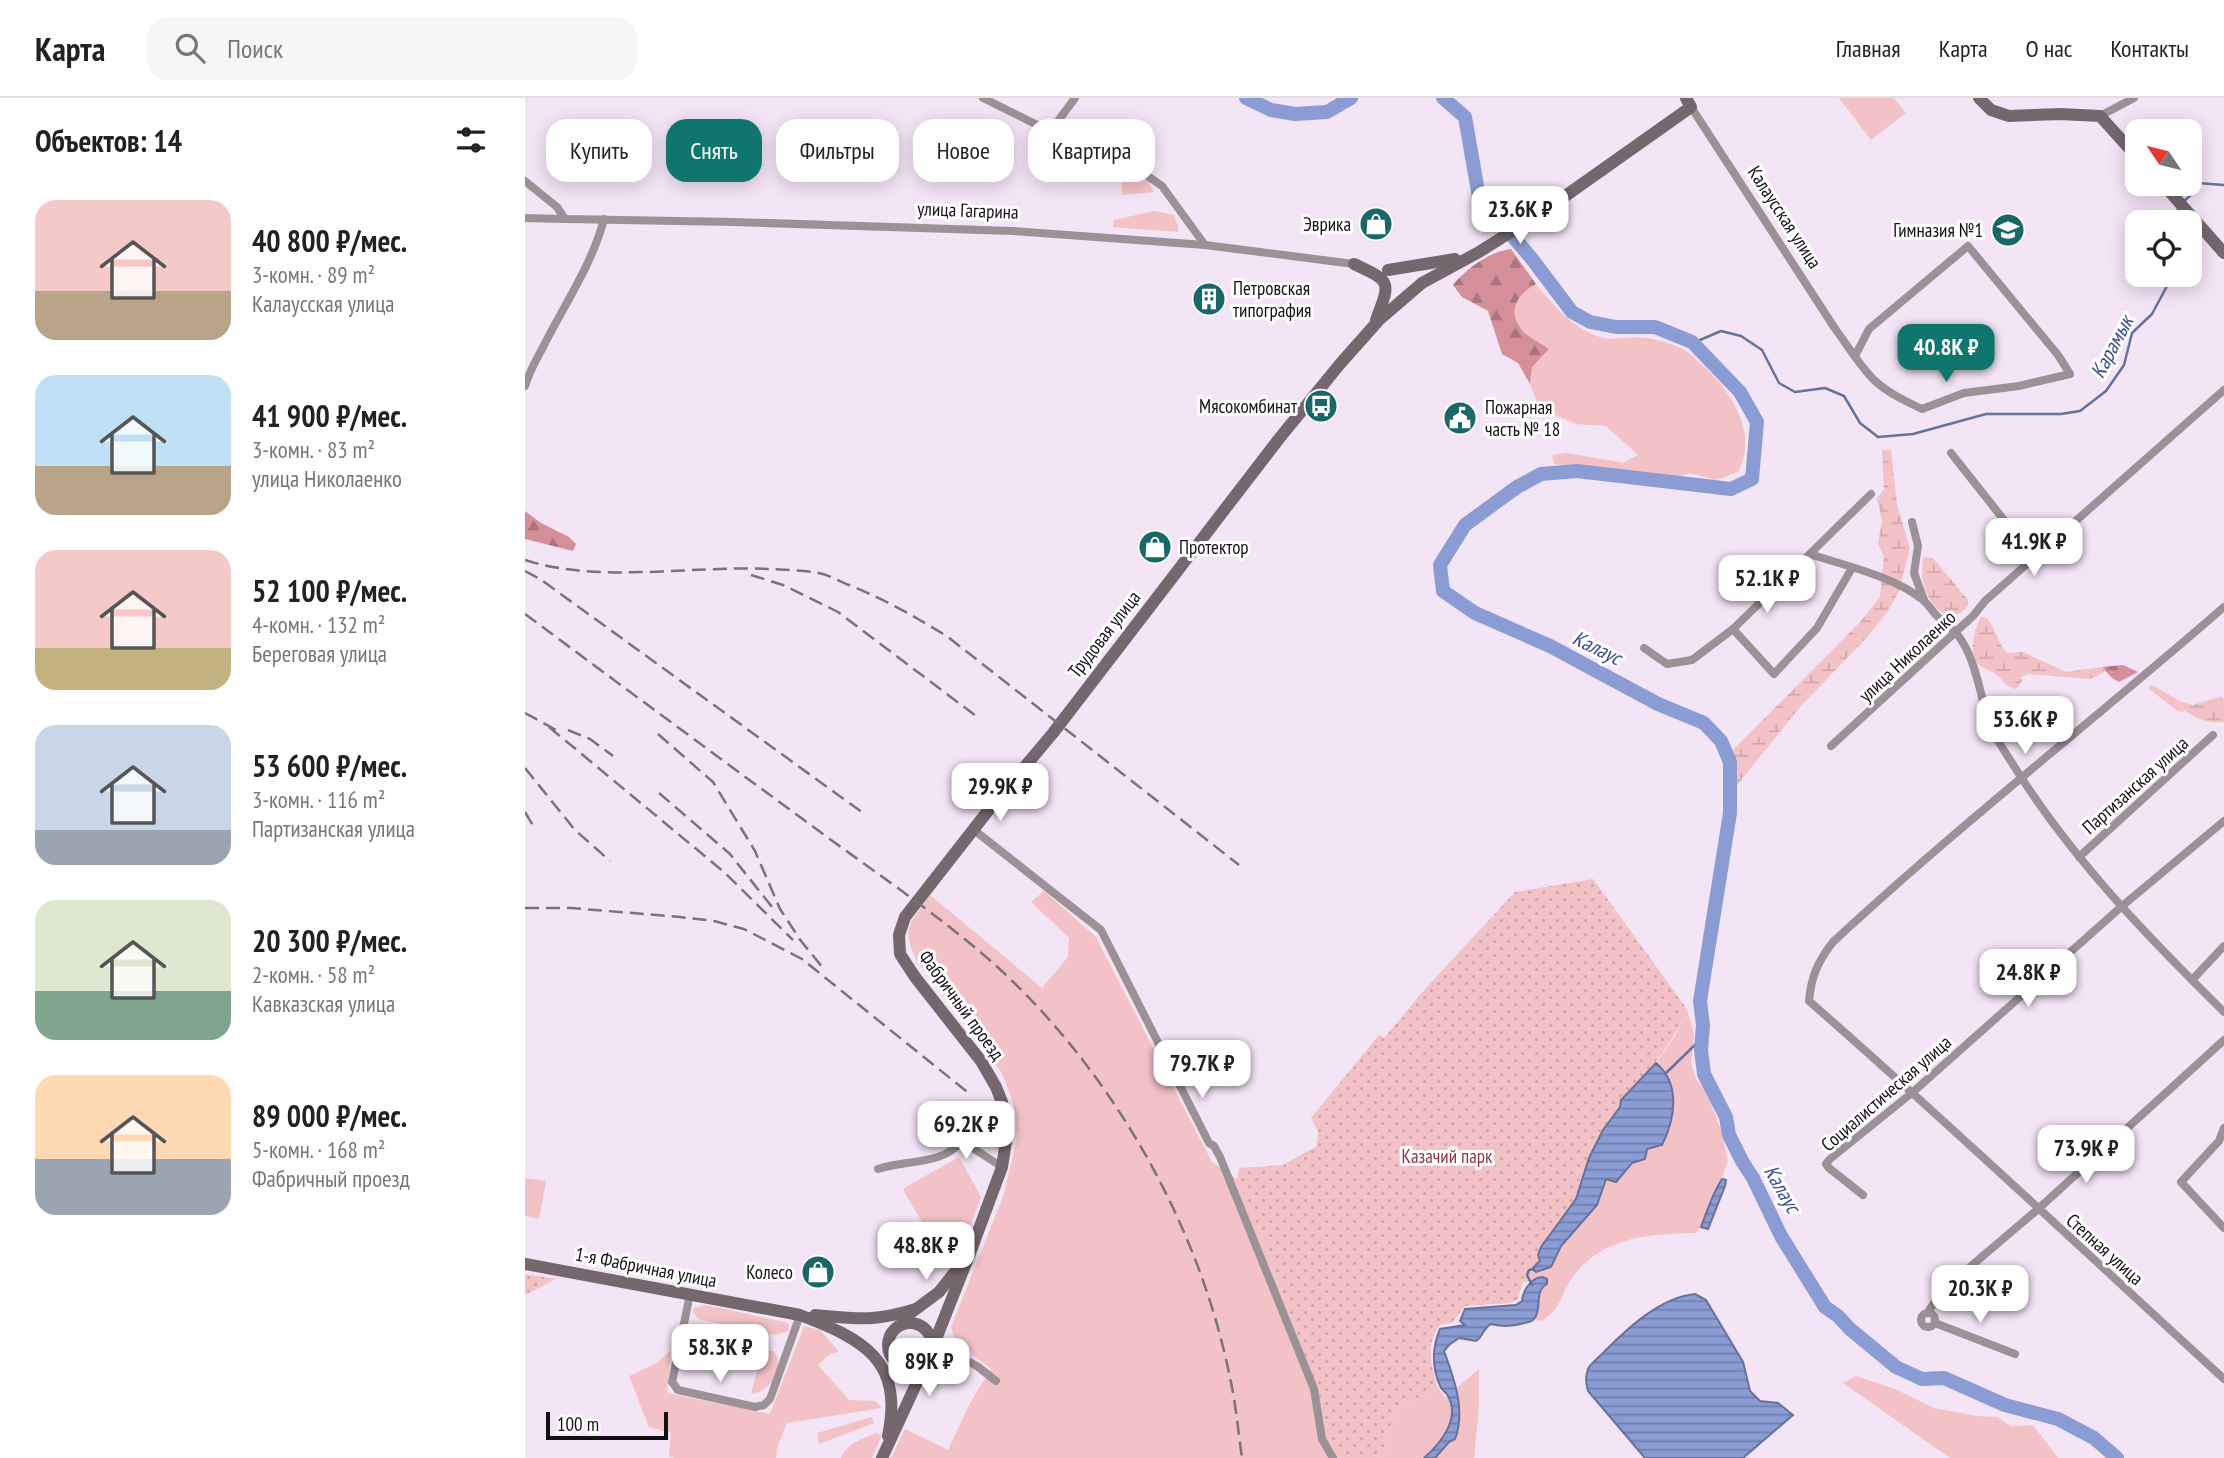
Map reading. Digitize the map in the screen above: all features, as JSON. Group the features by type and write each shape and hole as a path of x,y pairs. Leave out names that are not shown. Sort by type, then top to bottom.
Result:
{"main road":[{"path":"1979,98 1991,110 2009,116 2099,116 2125,144"},
{"path":"1388,270 1446,262 1479,252 1544,211 1596,169 1690,103"},
{"path":"2175,196 2224,253"},
{"name":"Трудовая улица","path":"917,902 1053,733 1287,429 1374,325 1422,283 1479,252"},
{"path":"1354,264 1385,281 1388,292 1374,325"},
{"name":"улица Гагарина","path":"1354,264 1388,270 1422,283"},
{"name":"Фабричный проезд","path":"883,1456 932,1349 970,1253 1002,1167 1006,1141 1002,1102 981,1060 900,954 899,935 905,917 917,902"},
{"path":"888,1385 891,1358 889,1337 916,1309 939,1292 970,1253"},
{"name":"1-я Фабричная улица","path":"525,1264 800,1315"},
{"path":"800,1315 872,1320 916,1309"},
{"path":"800,1315 840,1330 904,1367 919,1365 932,1349 932,1340 925,1328 912,1322 898,1326"},
{"path":"867,1348 877,1360 888,1385 893,1410 883,1456"}],"street":[{"path":"983,98 1028,122"},
{"path":"1059,119 1075,98"},
{"path":"2099,116 2134,98"},
{"name":"Калаусская улица","path":"1690,103 1855,356 1874,380 1897,397 1921,409 1964,393 2019,386 2070,374 2058,355 1968,246 1869,329 1855,356"},
{"path":"525,181 557,207 565,219"},
{"path":"1155,181 1162,186 1205,245"},
{"name":"улица Гагарина","path":"525,218 1013,231 1205,245 1354,264"},
{"path":"525,386 552,328 591,257 604,219"},
{"name":"улица Николаенко","path":"1831,746 1985,601 2224,390"},
{"path":"1951,453 2034,558"},
{"path":"1644,648 1667,664 1692,660 1733,629 1871,494"},
{"path":"1912,522 1918,546 1914,573 1924,600"},
{"name":"Партизанская улица","path":"1810,554 1884,578 1924,600 1955,632 1966,648 1974,668 1994,732 2021,777 2078,858 2121,907 2224,1012"},
{"path":"1733,629 1774,674 1817,628 1852,568"},
{"path":"2021,777 2224,607"},
{"name":"Партизанская улица","path":"2078,858 2213,735"},
{"name":"Степная улица","path":"2021,777 1833,942 1815,969 1809,1001 1913,1092 2037,1210 2224,1379"},
{"name":"Социалистическая улица","path":"1863,1195 1826,1164 1837,1152 1913,1092 2121,907 2224,821"},
{"path":"974,830 1101,930 1209,1143 1220,1157 1314,1389 1322,1439 1333,1458"},
{"path":"2192,980 2224,946"},
{"path":"2015,1354 1935,1322 1927,1327 1921,1323 1921,1317 1944,1289 2037,1210 2224,1040"},
{"path":"2224,1128 2219,1141 2181,1182 2224,1228"},
{"path":"951,1130 962,1141 1002,1167"},
{"path":"878,1169 932,1160 953,1152 962,1141"},
{"path":"690,1294 672,1382 678,1390 755,1406 764,1405 770,1399 800,1315"},
{"path":"932,1349 977,1366 996,1381"}],"green space":[{"path":"1839,98 1894,98 1906,113 1871,140"},
{"path":"1122,182 1149,182 1154,192 1122,195"},
{"path":"1154,211 1174,215 1178,232 1113,227 1114,220"},
{"path":"1511,249 1536,284 1524,293 1517,303 1517,322 1527,335 1549,349 1532,367 1530,384 1518,363 1502,354 1488,311 1462,297 1453,285 1479,262"},
{"path":"1536,284 1568,319 1592,334 1612,339 1637,337 1672,344 1684,349 1701,364 1722,386 1739,414 1745,443 1744,458 1738,472 1716,480 1689,473 1680,477 1554,464 1552,455 1567,453 1623,463 1638,455 1606,426 1576,424 1538,404 1530,384 1532,367 1549,349 1524,332 1515,315 1520,298"},
{"path":"1882,450 1891,450 1897,504 1910,549 1898,593 1870,634 1800,707 1737,785 1732,751 1862,620 1880,597 1884,556 1878,544 1882,521 1877,498 1884,489"},
{"path":"525,511 541,523 569,537 576,544 573,551 525,539"},
{"path":"1924,557 1933,558 1968,600 1968,605 1962,612 1951,617 1936,608 1923,583"},
{"path":"1981,617 1987,618 2007,653 2023,652 2066,672 2102,667 2105,672 2090,679 2028,674 2020,677 2022,681 2016,689 2012,688 1976,661 1974,639"},
{"path":"2123,665 2138,672 2119,682 2102,667"},
{"path":"2152,685 2180,701 2177,703 2185,713 2176,710 2148,688"},
{"path":"2222,696 2224,722 2198,718 2177,703 2180,701 2193,705"},
{"name":"Казачий парк","path":"1593,879 1687,1009 1667,1046 1621,1100 1620,1107 1603,1130 1589,1158 1576,1199 1552,1230 1537,1267 1529,1270 1527,1275 1530,1282 1523,1282 1518,1299 1510,1303 1465,1306 1452,1323 1440,1325 1431,1347 1438,1388 1396,1409 1382,1458 1340,1458 1331,1446 1321,1405 1264,1241 1237,1179 1239,1168 1283,1165 1317,1146 1318,1131 1311,1118 1379,1035 1384,1038 1426,988 1515,892"},
{"path":"1044,891 1096,937 1212,1162 1237,1179 1264,1241 1321,1405 1331,1446 1340,1458 891,1458 905,1429 948,1450 970,1403 991,1369 955,1340 951,1327 1004,1194 1017,1138 1014,1105 1002,1073 918,963 909,942 909,927 930,895 1042,988 1068,957 1069,938 1031,902"},
{"path":"1687,1009 1694,1035 1691,1063 1696,1079 1706,1091 1721,1130 1728,1161 1701,1227 1695,1233 1643,1237 1611,1246 1584,1264 1572,1278 1549,1316 1542,1321 1534,1319 1542,1287 1536,1278 1530,1282 1527,1275 1529,1270 1536,1272 1557,1252 1597,1205 1606,1179 1616,1182 1647,1149 1662,1145 1665,1140 1670,1089 1668,1080 1656,1063 1675,1036"},
{"path":"959,1157 981,1197 960,1253 953,1264 938,1256 933,1246 935,1243 904,1188"},
{"path":"525,1178 546,1181 539,1219 525,1216"},
{"path":"525,1274 556,1279 525,1295"},
{"path":"706,1305 788,1323 789,1331 775,1335 698,1319 693,1312 694,1308"},
{"path":"804,1326 820,1330 839,1352 830,1354 818,1365 849,1400 875,1401 882,1408 787,1423 776,1458 669,1456 671,1433 649,1427 629,1376 657,1363 671,1350 667,1393 770,1414"},
{"path":"716,1345 748,1352 747,1357 715,1350 713,1348"},
{"path":"773,1351 777,1357 777,1371 770,1384 751,1394 761,1354"},
{"path":"1479,1369 1479,1407 1474,1458 1382,1458 1396,1409 1438,1388 1445,1398"},
{"path":"1856,1376 1895,1389 1934,1408 1997,1417 2011,1426 2033,1425 2058,1458 1950,1458 1843,1383"},
{"path":"872,1417 874,1423 819,1444 817,1433"},
{"path":"876,1433 882,1435 872,1458 841,1458 851,1445"}],"water":[{"path":"1656,1063 1669,1081 1673,1102 1670,1124 1662,1145 1647,1149 1645,1159 1632,1163 1616,1182 1606,1179 1597,1205 1561,1246 1551,1267 1536,1272 1532,1269 1540,1261 1538,1255 1541,1247 1576,1199 1589,1158 1603,1130 1620,1107 1621,1100"},
{"path":"1722,1179 1726,1180 1725,1186 1708,1229 1701,1227 1713,1196"},
{"path":"1542,1277 1547,1279 1547,1284 1540,1291 1537,1315 1532,1321 1511,1326 1491,1324 1476,1341 1459,1338 1444,1351 1459,1406 1458,1428 1455,1439 1435,1458 1424,1458 1447,1430 1452,1413 1447,1395 1438,1381 1435,1366 1434,1351 1440,1329 1465,1325 1460,1321 1465,1309 1516,1305 1522,1301 1531,1282"},
{"path":"1695,1294 1706,1300 1743,1362 1750,1391 1760,1401 1778,1403 1793,1415 1743,1458 1645,1458 1588,1391 1587,1372 1595,1361 1645,1316 1669,1301"}],"waterway":[{"name":"Калаус","path":"1246,98 1271,110 1295,114 1327,112 1351,98"},
{"name":"Калаус","path":"1443,98 1465,117 1479,197 1532,259 1572,312 1590,322 1616,327 1655,327 1692,342 1740,392 1757,422 1752,479 1731,489 1577,471 1541,474 1517,487 1465,525 1440,565 1443,591 1475,613 1550,646 1658,704 1704,723 1721,741 1730,762 1730,813 1700,1001 1704,1074 1726,1117 1729,1135 1742,1161 1781,1236 1825,1307 1896,1367 1922,1379 1944,1378 2005,1405 2058,1419 2094,1438 2117,1458"},
{"name":"Карамык","path":"2184,201 2198,183 2224,185"},
{"name":"Карамык","path":"1693,343 1721,331 1741,336 1762,350 1779,383 1795,392 1825,388 1844,396 1860,423 1878,437 1913,434 1986,414 2061,414 2080,411 2106,391 2124,365 2132,333 2152,314 2166,287"},
{"path":"1665,1074 1701,1039"},
{"path":"1532,1285 1527,1275 1529,1270 1534,1269"}],"railway":[{"path":"525,560 584,571 647,572 741,568 823,574 887,602 948,637 1239,865"},
{"path":"525,571 540,579 863,813"},
{"path":"751,575 783,585 838,612 980,719"},
{"path":"525,614 947,925 993,963 1036,1005 1075,1050 1144,1152 1172,1206 1196,1263 1216,1320 1230,1378 1242,1458"},
{"path":"525,713 558,731"},
{"path":"549,727 724,872 793,940"},
{"path":"568,730 590,739 613,756"},
{"path":"658,734 713,782 755,851 780,909 823,968"},
{"path":"525,768 575,830 610,861"},
{"path":"659,793 730,854 776,912"},
{"path":"525,812 535,829"},
{"path":"525,908 571,908 680,917 714,921 744,929 802,959 971,1095"}],"place":[{"name":"Эврика","path":"1376,224"},
{"name":"Гимназия №1","path":"2008,230"},
{"name":"Петровская типография","path":"1209,299"},
{"name":"Мясокомбинат","path":"1321,406"},
{"name":"Пожарная часть № 18","path":"1460,418"},
{"name":"Протектор","path":"1155,547"},
{"name":"Колесо","path":"818,1272"}]}
